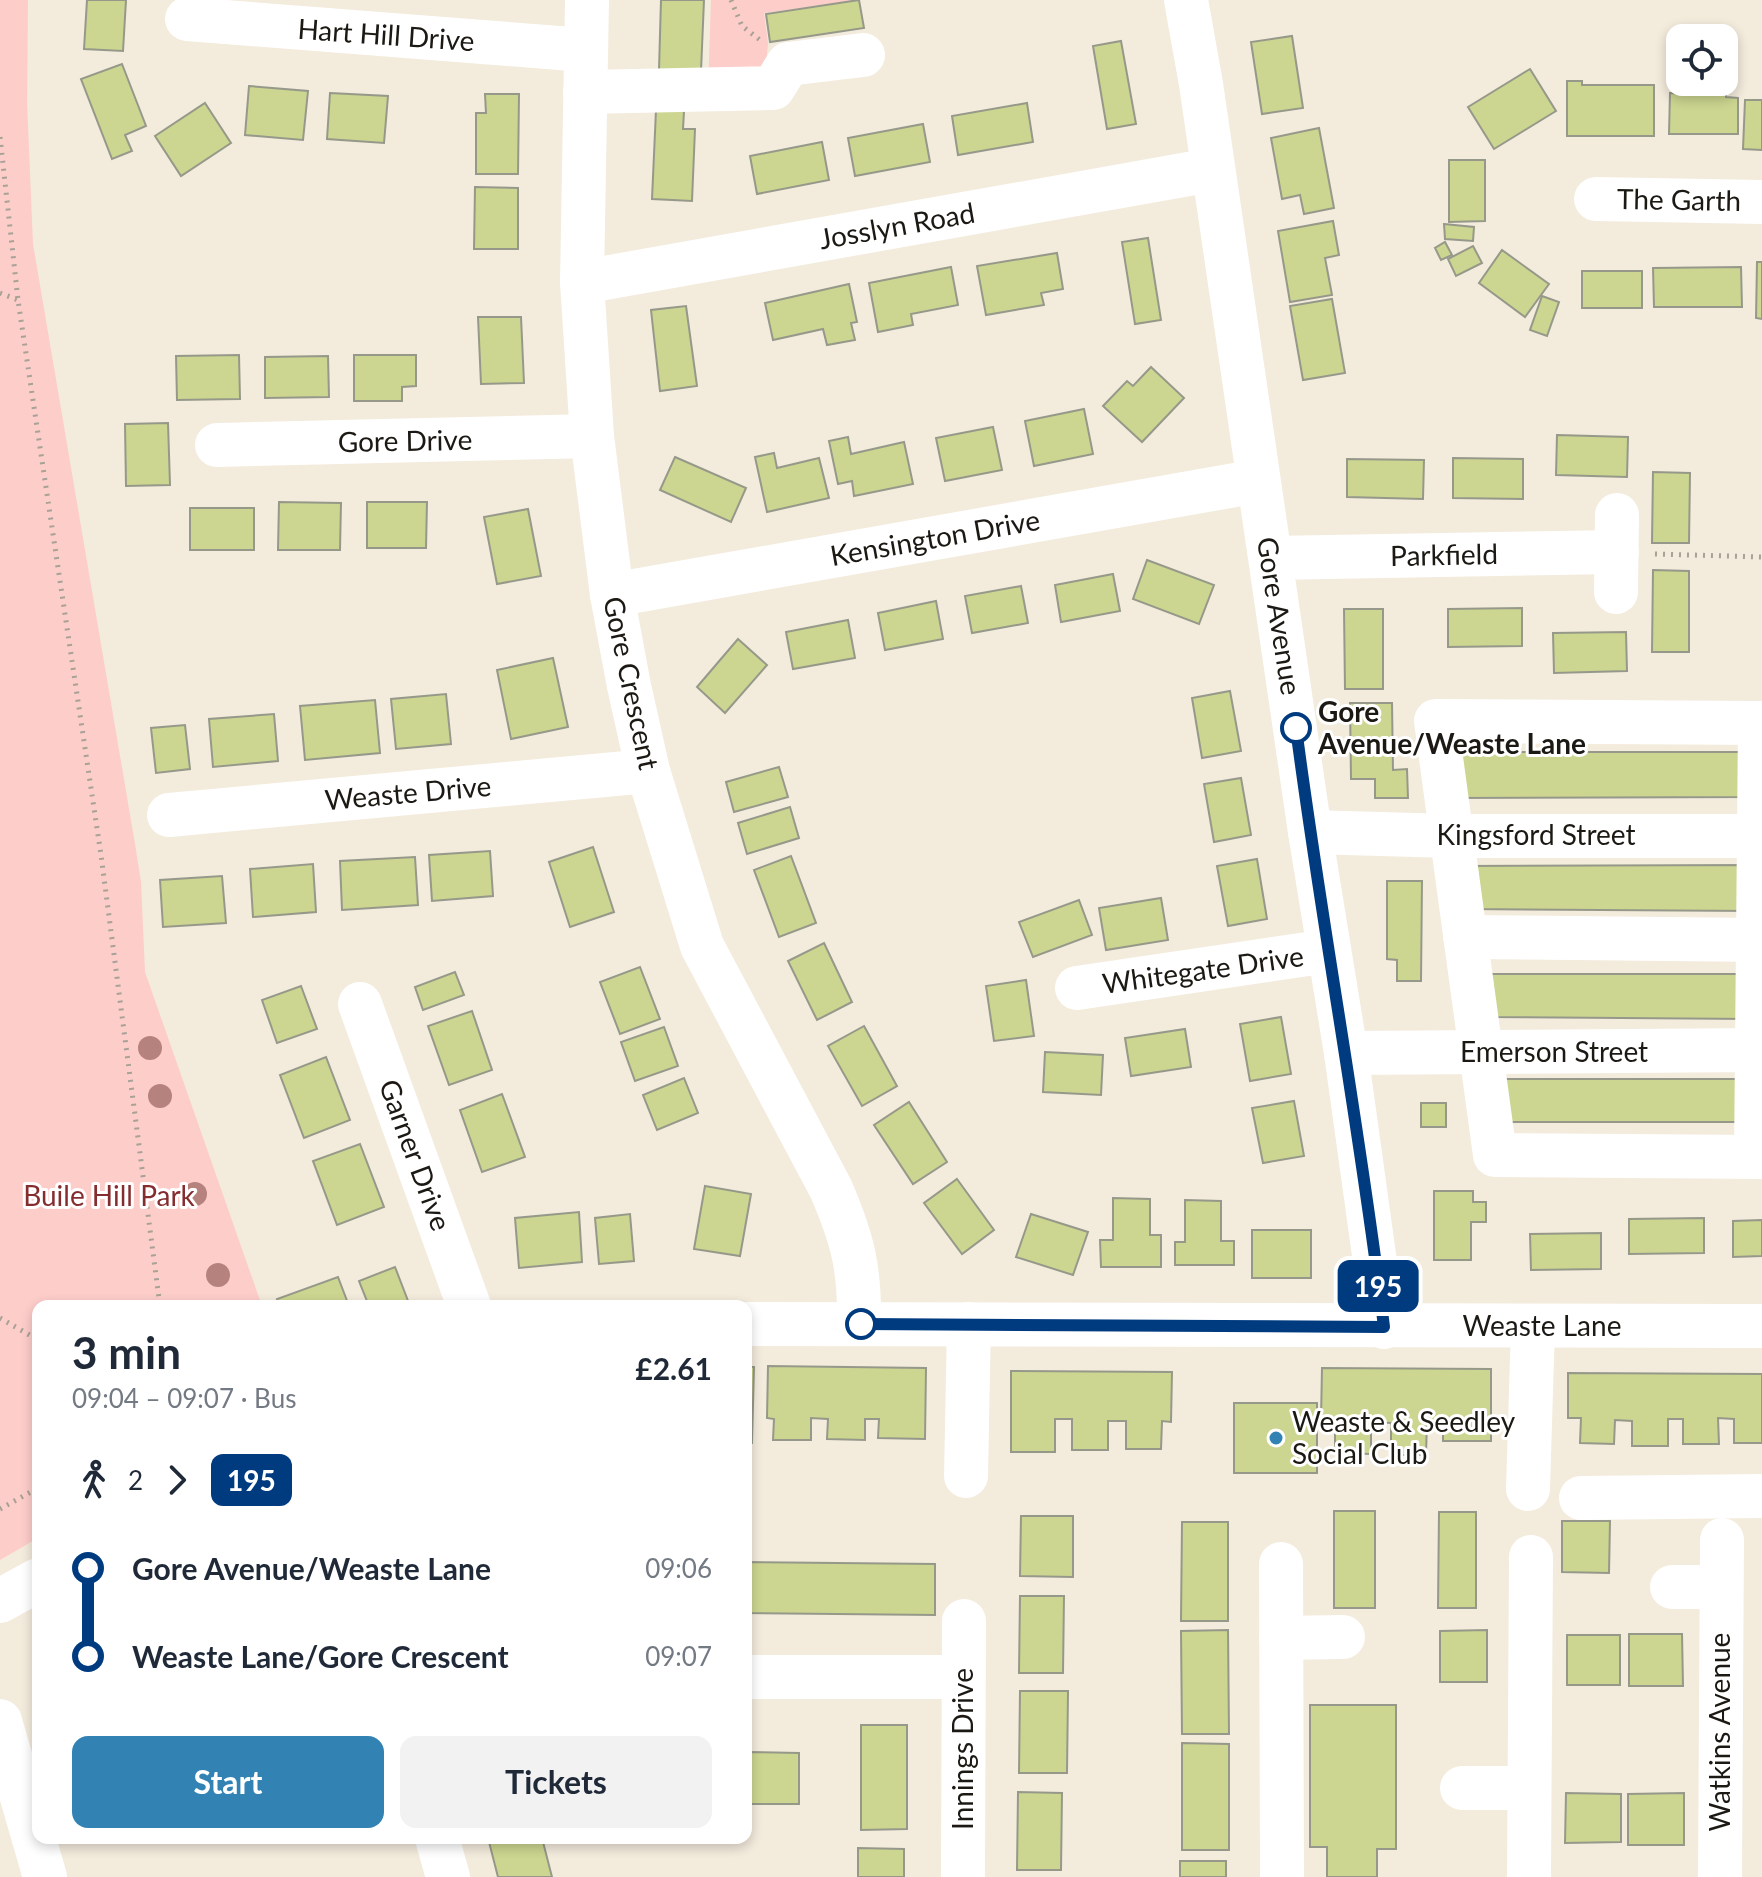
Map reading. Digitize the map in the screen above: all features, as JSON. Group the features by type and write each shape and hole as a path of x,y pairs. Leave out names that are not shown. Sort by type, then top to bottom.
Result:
{"street":[{"name":"Gore Crescent","path":"587,0 582,282 592,436 612,595 648,771 702,946 846,1223 858,1271 859,1324"},
{"name":"Gore Avenue","path":"1186,0 1201,84 1211,170 1328,951 1346,1053 1384,1327"},
{"name":"Hart Hill Drive","path":"187,19 585,71 773,88 788,64"},
{"path":"788,64 863,55"},
{"name":"Josslyn Road","path":"582,282 1211,170"},
{"name":"The Garth","path":"1596,199 1762,202"},
{"name":"Gore Drive","path":"217,445 592,436"},
{"name":"Kensington Drive","path":"612,595 1258,481"},
{"name":"Parkfield","path":"1271,558 1617,553"},
{"path":"1436,721 1761,723 1759,1157 1495,1155 1436,721"},
{"name":"Weaste Drive","path":"169,815 648,771"},
{"name":"Kingsford Street","path":"1310,832 1451,836 1760,836"},
{"path":"1465,937 1760,940"},
{"name":"Whitegate Drive","path":"1077,988 1328,951"},
{"name":"Garner Drive","path":"360,1004 467,1300"},
{"name":"Emerson Street","path":"1346,1053 1760,1050"},
{"name":"Weaste Lane","path":"752,1324 1762,1326"},
{"path":"966,1476 969,1324"},
{"path":"1528,1489 1533,1326"},
{"path":"1581,1498 1762,1496"},
{"name":"Watkins Avenue","path":"1720,1877 1722,1540"},
{"path":"1529,1877 1531,1557"},
{"path":"1281,1564 1282,1877"},
{"path":"0,1601 32,1583"},
{"path":"1672,1587 1720,1587"},
{"name":"Innings Drive","path":"963,1877 964,1621"},
{"path":"1281,1638 1343,1637"},
{"path":"752,1677 963,1677"},
{"path":"0,1721 32,1832"},
{"path":"1462,1788 1529,1788"},
{"path":"35,1844 45,1877"},
{"path":"439,1844 448,1877"}],"path":[{"path":"731,0 742,26 788,64"},
{"path":"0,137 18,300 101,855 159,1300"},
{"path":"0,293 18,300"},
{"path":"1617,553 1762,557"},
{"path":"0,1318 32,1337"},
{"path":"0,1509 32,1491"}],"green space":[{"name":"Buile Hill Park","path":"0,0 28,0 27,103 33,244 141,882 145,972 260,1300 32,1300 32,1541 0,1560"},
{"path":"711,0 859,0 764,13 768,43 764,85 708,90"}],"building":[{"path":"87,0 126,0 123,51 84,49"},
{"path":"661,0 704,0 701,71 659,70"},
{"path":"859,0 864,28 770,42 766,14"},
{"path":"1292,36 1303,108 1262,114 1251,42"},
{"path":"1121,41 1136,124 1107,129 1093,46"},
{"path":"122,64 146,126 125,135 132,151 112,159 81,79"},
{"path":"1530,69 1556,111 1494,149 1468,107"},
{"path":"1567,81 1582,81 1582,85 1654,85 1654,136 1567,136"},
{"path":"249,86 308,91 303,140 245,135"},
{"path":"330,93 388,96 384,143 327,139"},
{"path":"485,94 519,94 518,174 476,174 476,113 486,113"},
{"path":"1670,96 1738,98 1738,134 1669,134"},
{"path":"1745,100 1762,100 1762,150 1743,149"},
{"path":"205,103 231,143 181,176 155,136"},
{"path":"1027,103 1033,142 958,155 952,116"},
{"path":"656,110 684,111 683,129 695,129 692,201 652,199"},
{"path":"923,124 930,162 855,176 848,138"},
{"path":"1319,128 1334,208 1304,214 1300,195 1282,199 1271,138"},
{"path":"822,142 829,180 757,194 750,156"},
{"path":"1449,160 1485,160 1485,221 1449,222"},
{"path":"475,187 518,188 518,249 474,249"},
{"path":"1333,221 1339,255 1325,258 1332,295 1290,302 1278,231"},
{"path":"1444,224 1474,227 1473,241 1445,239"},
{"path":"1148,238 1161,320 1135,324 1122,242"},
{"path":"1445,242 1452,255 1441,260 1435,248"},
{"path":"1473,246 1482,263 1456,276 1448,259"},
{"path":"1502,250 1549,284 1525,317 1479,283"},
{"path":"1057,253 1063,289 1041,293 1044,305 986,315 977,266"},
{"path":"1757,262 1762,262 1762,319 1756,318"},
{"path":"951,267 958,305 911,314 913,325 878,332 869,283"},
{"path":"1741,267 1742,307 1654,307 1653,268"},
{"path":"1582,271 1642,271 1642,308 1582,308"},
{"path":"849,284 857,322 851,323 855,340 827,345 823,329 773,340 765,303"},
{"path":"1542,296 1559,302 1547,336 1530,330"},
{"path":"1332,299 1345,373 1303,380 1290,306"},
{"path":"686,306 697,386 660,391 651,310"},
{"path":"478,317 521,317 524,383 481,384"},
{"path":"239,355 240,399 177,400 176,356"},
{"path":"354,355 416,355 416,386 402,387 402,401 354,401"},
{"path":"328,356 329,397 265,398 265,357"},
{"path":"1151,367 1184,398 1142,442 1103,406 1127,381 1133,386"},
{"path":"1084,409 1093,454 1034,466 1025,421"},
{"path":"168,423 170,485 126,486 125,424"},
{"path":"993,427 1002,470 945,481 936,438"},
{"path":"1557,435 1628,437 1627,477 1556,475"},
{"path":"848,437 851,454 904,442 913,484 854,496 852,481 838,484 829,441"},
{"path":"774,453 777,468 819,458 829,498 767,512 755,457"},
{"path":"675,457 746,488 731,522 660,490"},
{"path":"1453,458 1523,459 1523,499 1453,498"},
{"path":"1347,459 1424,460 1423,499 1347,497"},
{"path":"1653,472 1690,473 1689,543 1652,543"},
{"path":"279,502 341,503 340,550 278,550"},
{"path":"367,502 427,502 426,548 367,548"},
{"path":"190,508 254,508 254,550 190,550"},
{"path":"528,509 541,576 497,584 484,517"},
{"path":"1147,560 1214,585 1199,624 1133,599"},
{"path":"1653,570 1689,571 1689,652 1652,652"},
{"path":"1113,574 1120,611 1061,622 1055,585"},
{"path":"1021,586 1028,623 972,633 965,596"},
{"path":"936,601 943,639 885,650 878,613"},
{"path":"1522,608 1522,646 1448,647 1448,609"},
{"path":"1344,609 1383,609 1383,689 1345,689"},
{"path":"848,620 855,658 793,669 786,632"},
{"path":"1626,632 1627,671 1554,673 1553,633"},
{"path":"738,639 767,665 725,713 697,687"},
{"path":"553,658 568,727 511,739 497,670"},
{"path":"1230,691 1241,751 1202,758 1192,698"},
{"path":"446,694 451,744 396,749 391,699"},
{"path":"375,700 380,753 305,760 300,706"},
{"path":"1350,703 1392,703 1393,770 1407,769 1408,798 1375,798 1375,779 1351,779"},
{"path":"274,714 278,761 213,767 209,719"},
{"path":"185,725 190,769 156,773 151,728"},
{"path":"1443,752 1756,752 1754,797 1449,798"},
{"path":"779,767 788,797 734,812 726,782"},
{"path":"1241,778 1251,835 1214,842 1204,784"},
{"path":"790,807 799,838 747,854 738,823"},
{"path":"593,847 614,912 570,927 549,862"},
{"path":"490,851 493,896 432,901 429,855"},
{"path":"791,856 816,923 779,937 754,870"},
{"path":"415,857 418,905 342,910 340,861"},
{"path":"1257,859 1267,919 1228,926 1217,866"},
{"path":"313,864 316,912 253,917 250,869"},
{"path":"1753,865 1754,911 1466,909 1460,866"},
{"path":"222,876 226,923 163,927 160,880"},
{"path":"1387,881 1422,881 1421,981 1397,981 1397,960 1387,959"},
{"path":"1161,898 1168,940 1106,950 1099,908"},
{"path":"1079,900 1092,935 1033,957 1019,922"},
{"path":"824,943 852,1002 817,1020 788,961"},
{"path":"640,967 660,1019 620,1034 600,982"},
{"path":"455,972 464,995 423,1010 415,987"},
{"path":"1477,974 1751,974 1751,1019 1483,1017"},
{"path":"1026,980 1034,1036 994,1041 986,986"},
{"path":"301,986 317,1029 277,1043 262,1000"},
{"path":"472,1011 492,1070 449,1085 428,1026"},
{"path":"1281,1017 1291,1074 1250,1081 1240,1024"},
{"path":"864,1026 897,1086 862,1106 828,1046"},
{"path":"664,1027 678,1066 635,1081 621,1042"},
{"path":"1185,1029 1191,1067 1131,1076 1125,1038"},
{"path":"1045,1052 1103,1055 1101,1095 1043,1092"},
{"path":"326,1057 350,1120 304,1138 280,1075"},
{"path":"684,1078 698,1113 657,1130 643,1095"},
{"path":"1497,1079 1751,1079 1751,1122 1497,1122"},
{"path":"502,1094 525,1157 482,1172 460,1110"},
{"path":"1294,1101 1304,1156 1263,1163 1252,1108"},
{"path":"909,1102 947,1162 913,1184 874,1125"},
{"path":"1421,1103 1446,1103 1446,1127 1421,1127"},
{"path":"360,1144 384,1207 337,1225 313,1161"},
{"path":"957,1179 994,1230 962,1254 924,1203"},
{"path":"705,1186 751,1194 740,1256 694,1249"},
{"path":"1434,1191 1473,1191 1473,1202 1486,1202 1486,1222 1471,1222 1471,1260 1434,1260"},
{"path":"1113,1198 1150,1199 1150,1235 1161,1235 1161,1267 1101,1267 1100,1240 1113,1240"},
{"path":"1185,1200 1221,1201 1221,1241 1234,1241 1234,1265 1175,1265 1175,1242 1185,1242"},
{"path":"579,1212 582,1262 519,1268 515,1218"},
{"path":"630,1214 634,1261 599,1264 595,1218"},
{"path":"1031,1214 1088,1232 1073,1275 1016,1257"},
{"path":"1704,1218 1704,1253 1629,1254 1629,1219"},
{"path":"1762,1220 1762,1256 1733,1257 1733,1221"},
{"path":"1252,1230 1311,1230 1311,1278 1252,1278"},
{"path":"1601,1233 1601,1269 1531,1270 1530,1234"},
{"path":"395,1267 408,1300 367,1300 359,1281"},
{"path":"338,1277 347,1300 277,1300"},
{"path":"768,1366 926,1368 925,1439 878,1438 879,1419 865,1419 865,1440 827,1439 828,1419 811,1418 811,1440 773,1440 774,1419 767,1418"},
{"path":"752,1367 754,1367 752,1443"},
{"path":"1322,1368 1491,1369 1491,1441 1443,1441 1443,1421 1427,1420 1426,1455 1391,1455 1391,1423 1371,1422 1371,1454 1335,1453 1335,1420 1321,1420"},
{"path":"1011,1371 1172,1372 1171,1422 1162,1421 1161,1449 1126,1449 1126,1421 1108,1421 1108,1450 1072,1450 1072,1419 1055,1419 1055,1452 1011,1452"},
{"path":"1568,1373 1762,1374 1762,1443 1734,1443 1734,1419 1718,1418 1719,1444 1683,1444 1683,1419 1668,1419 1668,1446 1632,1446 1632,1421 1615,1420 1614,1444 1580,1443 1581,1418 1568,1418"},
{"name":"Weaste & Seedley Social Club","path":"1234,1403 1317,1403 1317,1473 1234,1473"},
{"path":"1334,1511 1375,1511 1375,1608 1334,1608"},
{"path":"1439,1512 1476,1512 1476,1608 1438,1608"},
{"path":"1021,1516 1073,1516 1073,1577 1020,1576"},
{"path":"1562,1521 1610,1521 1609,1573 1562,1572"},
{"path":"1182,1522 1228,1522 1228,1621 1181,1621"},
{"path":"752,1562 935,1564 935,1615 752,1613"},
{"path":"1020,1596 1064,1596 1063,1673 1019,1673"},
{"path":"1228,1630 1229,1734 1182,1734 1181,1631"},
{"path":"1487,1630 1487,1682 1440,1682 1440,1631"},
{"path":"1629,1634 1682,1634 1683,1686 1629,1686"},
{"path":"1567,1635 1620,1635 1620,1685 1567,1685"},
{"path":"1020,1691 1068,1691 1067,1773 1019,1773"},
{"path":"1310,1705 1396,1705 1396,1849 1377,1849 1377,1877 1327,1877 1327,1847 1310,1847"},
{"path":"861,1725 907,1725 907,1829 861,1830"},
{"path":"1182,1743 1229,1744 1229,1850 1182,1850"},
{"path":"752,1752 799,1753 799,1804 752,1804"},
{"path":"1018,1792 1062,1793 1061,1870 1017,1870"},
{"path":"1566,1793 1621,1794 1621,1842 1565,1843"},
{"path":"1684,1793 1684,1845 1628,1845 1628,1794"},
{"path":"490,1844 544,1844 552,1877 498,1877"},
{"path":"858,1848 904,1849 904,1877 858,1877"},
{"path":"1180,1861 1226,1861 1226,1877 1180,1877"}],"bus line":[{"name":"195","path":"861,1324 1384,1327 1296,728"}],"place":[{"name":"Gore Avenue/Weaste Lane","path":"1296,728"},
{"name":"Weaste & Seedley Social Club","path":"1276,1438"}]}
